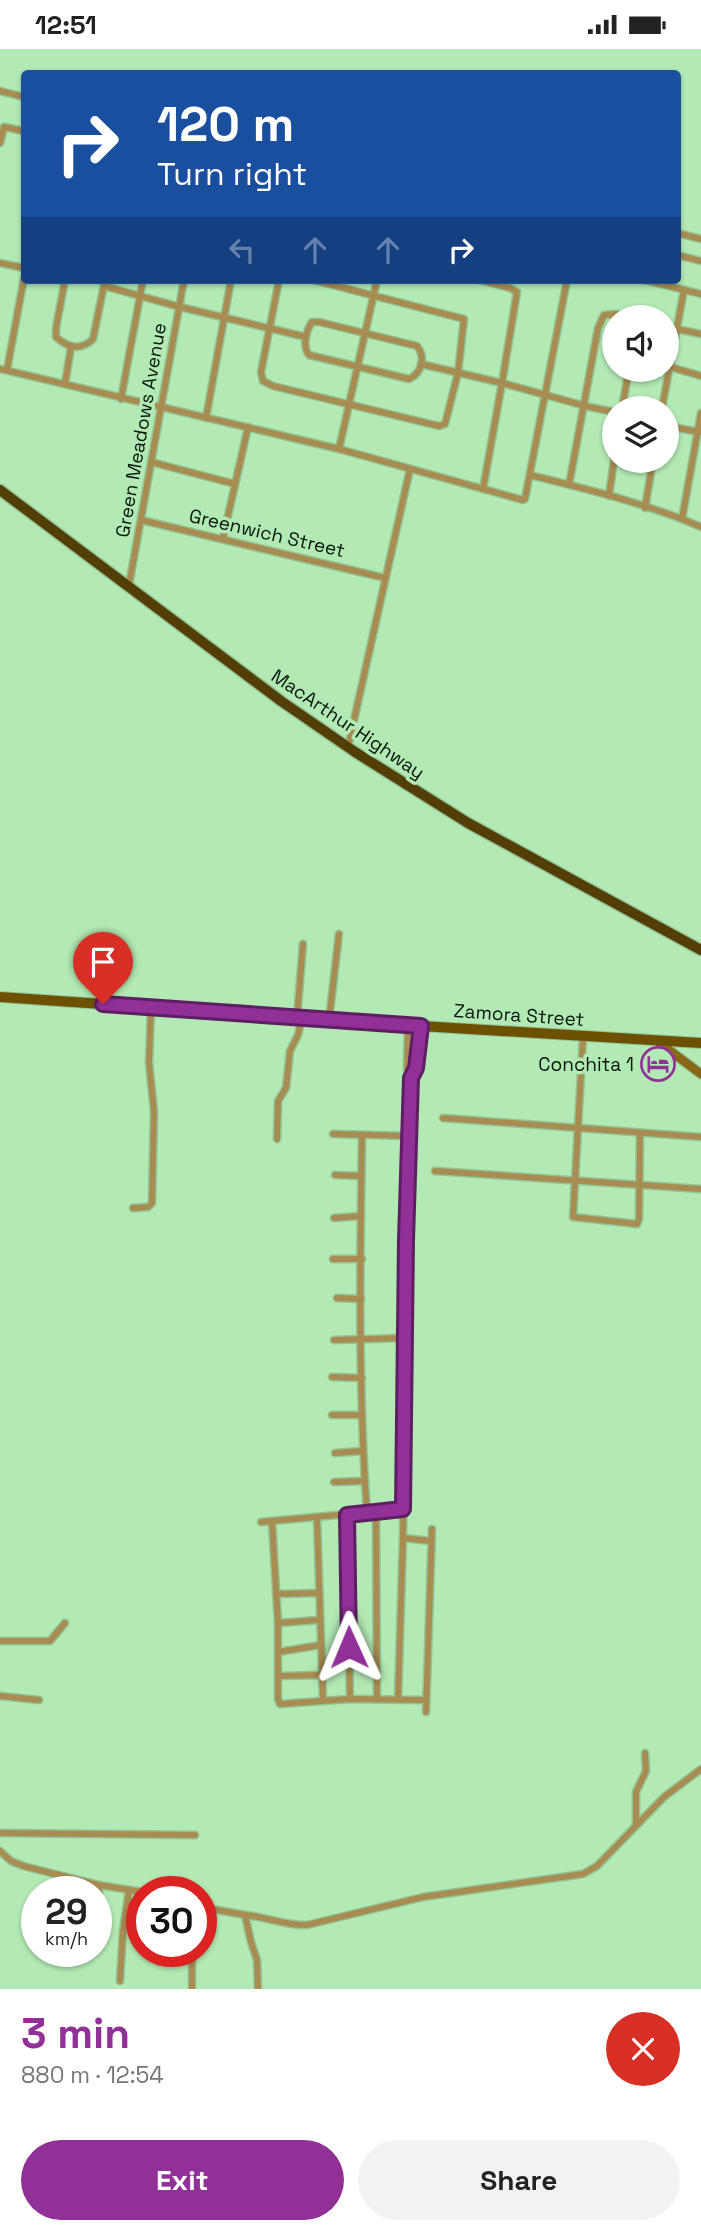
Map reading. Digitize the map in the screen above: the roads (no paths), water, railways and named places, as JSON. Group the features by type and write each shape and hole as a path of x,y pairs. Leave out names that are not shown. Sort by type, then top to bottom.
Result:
{"highway":[{"name":"MacArthur Highway","path":"0,490 281,701 348,748 468,823 701,950"}],"main road":[{"name":"Zamora Street","path":"0,997 701,1043"}],"street":[{"path":"0,91 21,96"},
{"path":"0,143 4,127 21,130"},
{"path":"681,234 701,239"},
{"path":"681,256 701,261"},
{"path":"0,263 21,267"},
{"path":"23,284 3,369 339,449 523,500 566,284"},
{"path":"64,284 56,337 71,347 87,345 93,339 105,284"},
{"path":"108,284 180,307 306,337"},
{"path":"121,399 142,284"},
{"name":"Green Meadows Avenue","path":"129,585 183,284"},
{"path":"206,418 230,284"},
{"path":"278,284 261,372 263,381 348,405 442,426 447,420 458,373 464,319 330,284"},
{"path":"339,449 376,284"},
{"path":"483,489 517,292 495,284"},
{"path":"660,284 701,294"},
{"path":"679,312 684,290"},
{"path":"569,485 602,318"},
{"path":"315,321 417,346 421,354 421,364 417,374 409,379 357,367 309,355 305,349 306,337 310,325 315,321"},
{"path":"679,330 701,334"},
{"path":"65,384 71,347"},
{"path":"421,364 602,410"},
{"path":"679,370 701,376"},
{"path":"682,519 701,413"},
{"path":"223,538 248,427"},
{"path":"679,428 699,432"},
{"path":"151,462 234,485"},
{"path":"348,748 410,469"},
{"path":"609,496 612,473"},
{"path":"645,508 651,473"},
{"path":"530,475 609,496 701,527"},
{"name":"Greenwich Street","path":"141,520 386,578"},
{"path":"329,1020 339,934"},
{"path":"277,1139 278,1101 286,1088 290,1051 298,1035 303,944"},
{"path":"133,1208 148,1207 152,1203 155,1111 149,1063 151,1007"},
{"path":"398,1699 411,1078 407,1068 408,1025"},
{"path":"411,1078 416,1068 421,1026"},
{"path":"583,1037 573,1217 634,1225 639,1219 640,1133"},
{"path":"407,1041 419,1042"},
{"path":"657,1041 701,1075"},
{"path":"443,1118 701,1137"},
{"path":"333,1134 410,1136"},
{"path":"362,1136 362,1415 367,1513"},
{"path":"435,1171 701,1189"},
{"path":"335,1175 361,1176"},
{"path":"334,1218 362,1216"},
{"path":"333,1259 362,1259"},
{"path":"337,1298 361,1299"},
{"path":"334,1340 405,1338"},
{"path":"332,1377 362,1378"},
{"path":"332,1415 362,1415"},
{"path":"335,1453 363,1451"},
{"path":"334,1482 365,1481"},
{"path":"261,1522 403,1509"},
{"path":"376,1512 377,1699"},
{"path":"347,1515 350,1699"},
{"path":"317,1518 323,1700"},
{"path":"272,1521 278,1623 278,1699 281,1704 350,1699 425,1700"},
{"path":"426,1711 432,1529"},
{"path":"403,1538 431,1541"},
{"path":"276,1594 318,1593"},
{"path":"278,1623 319,1620"},
{"path":"0,1641 50,1641 65,1623"},
{"path":"278,1652 321,1645"},
{"path":"278,1677 322,1675"},
{"path":"0,1696 38,1700"},
{"path":"636,1825 636,1792 646,1771 645,1753"},
{"path":"217,1910 270,1918 293,1925 307,1925 423,1897 583,1874 597,1866 672,1789 701,1769"},
{"path":"0,1833 195,1835"},
{"path":"0,1851 11,1861 23,1866 63,1876"},
{"path":"245,1915 257,1960 258,1989"},
{"path":"120,1981 126,1920"},
{"path":"192,1967 192,1989"}],"place":[{"name":"Conchita 1","path":"658,1064"}]}
